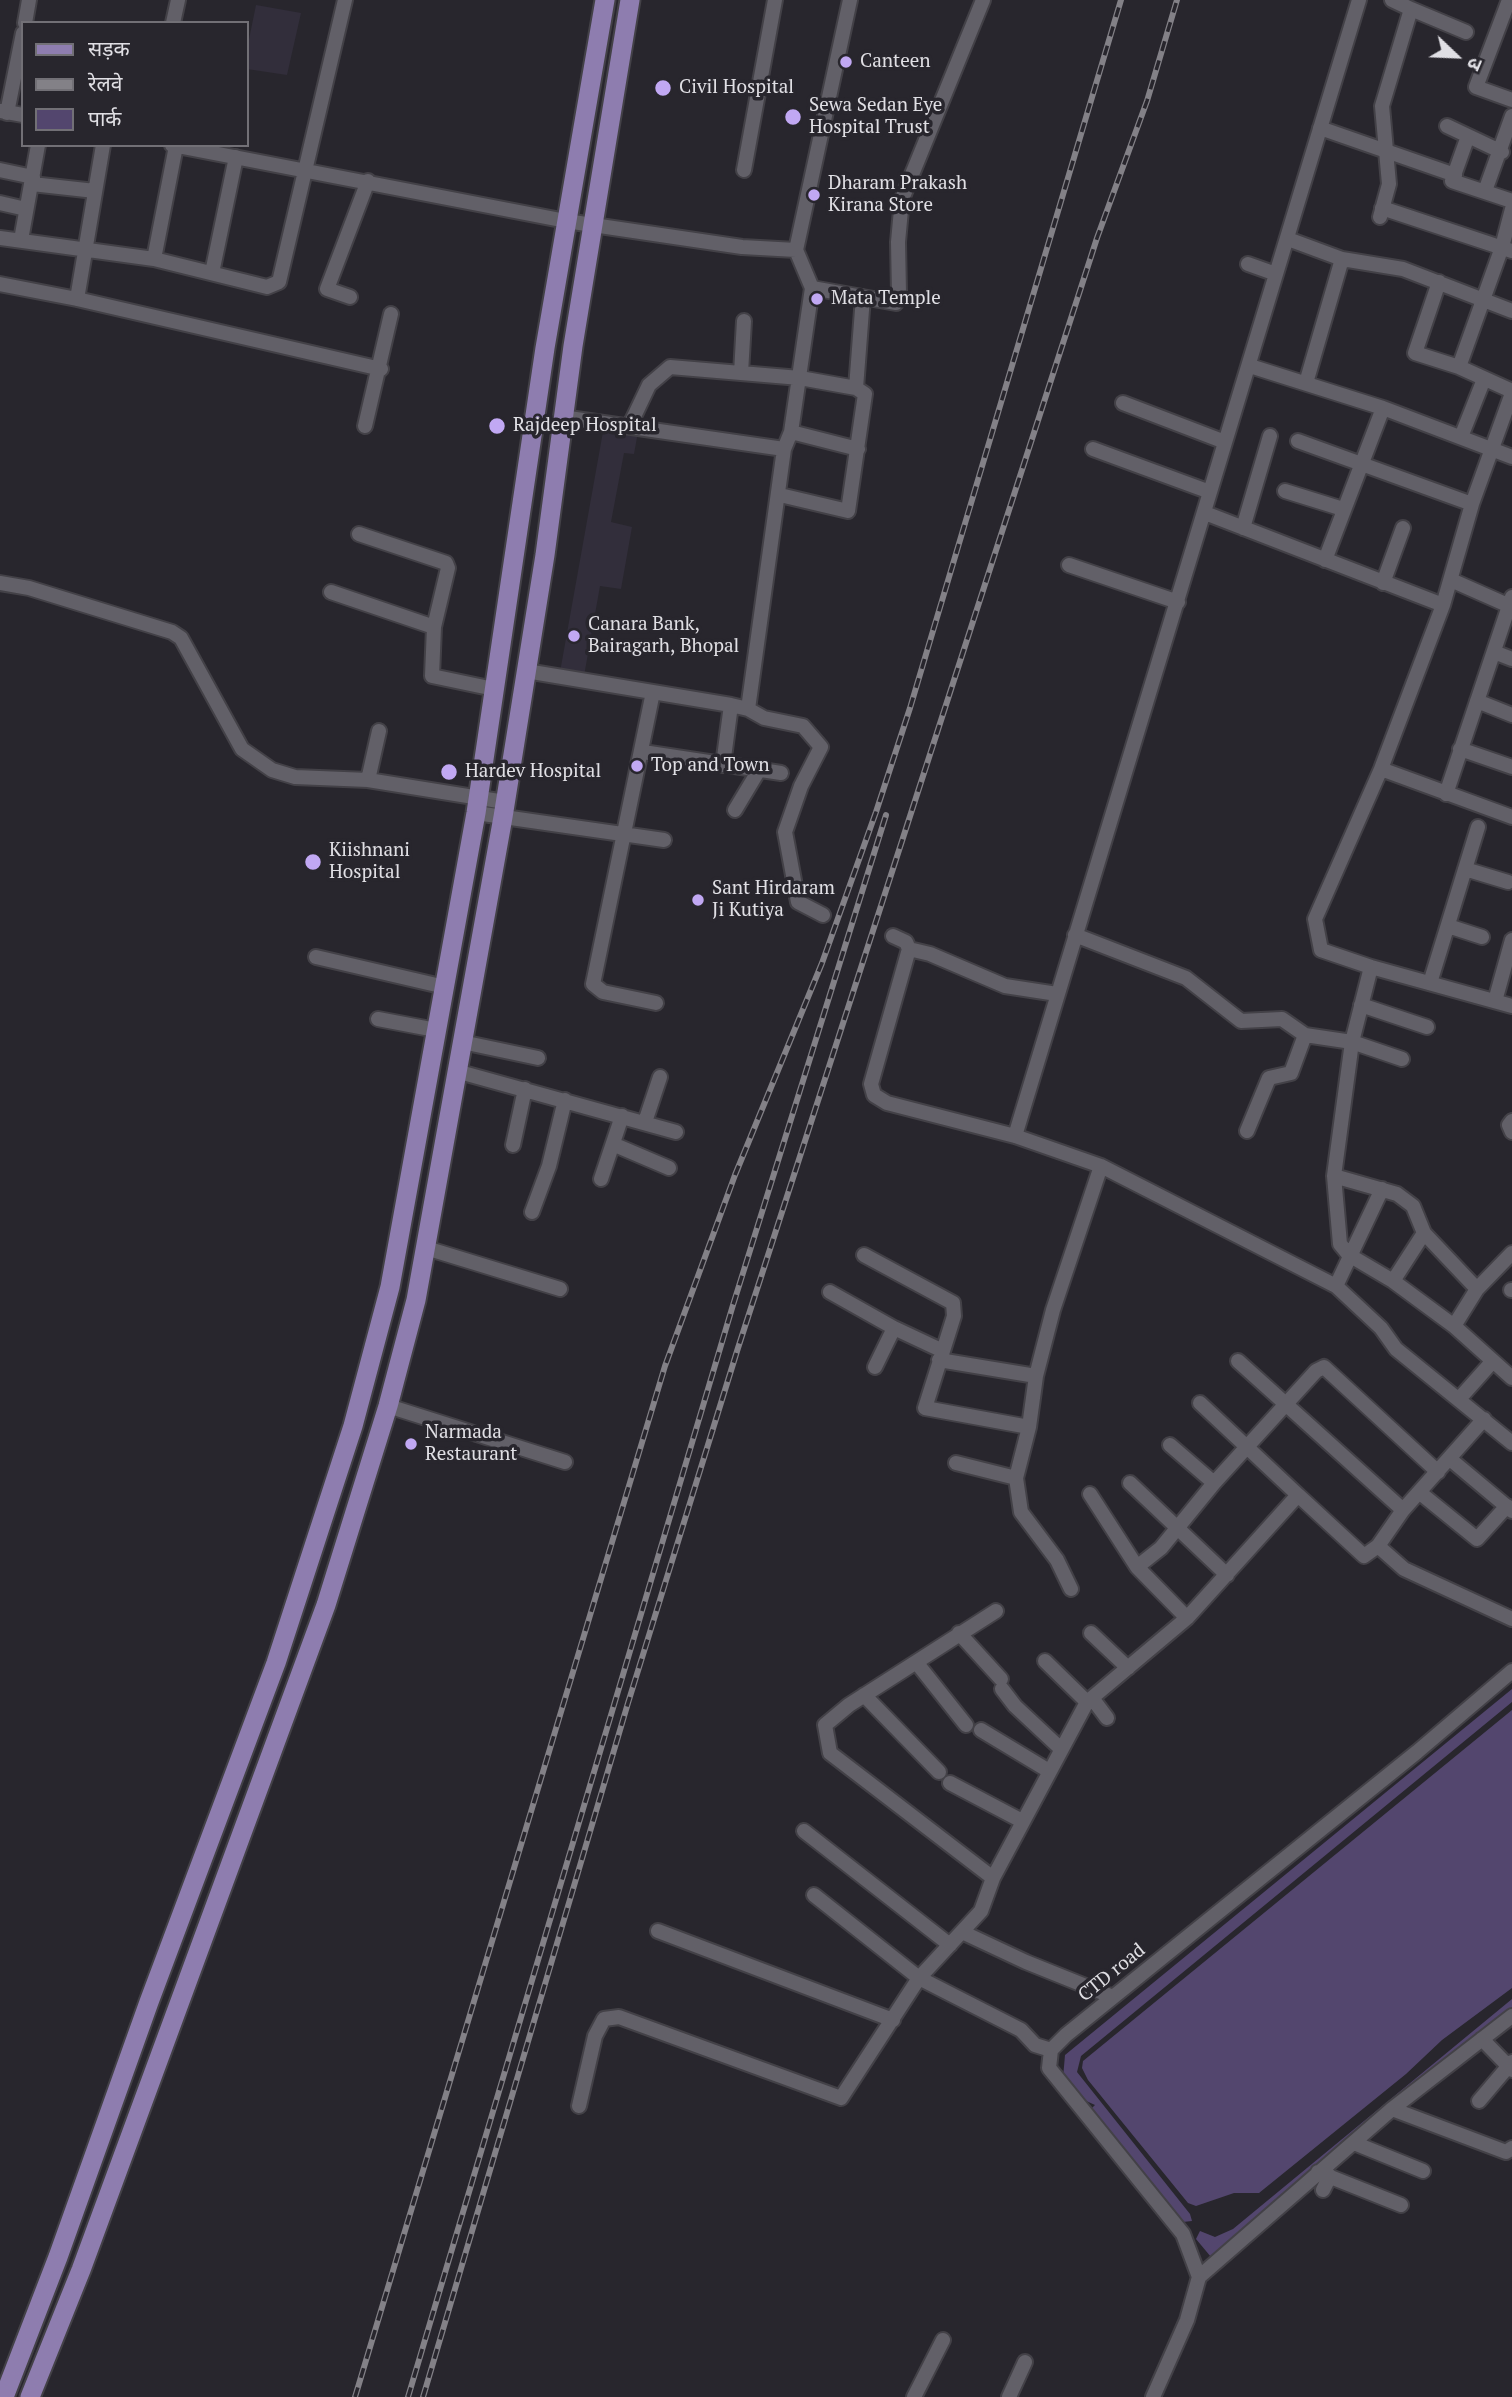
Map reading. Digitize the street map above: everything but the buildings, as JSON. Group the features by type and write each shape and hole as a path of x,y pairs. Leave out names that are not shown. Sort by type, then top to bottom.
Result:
{"main road":[{"path":"4,2397 276,1663 346,1448 390,1287 478,805 566,221 605,0"},
{"path":"30,2397 326,1605 388,1406 416,1300 504,809 545,555 562,417 630,0"},
{"path":"19,2360 42,2370"}],"street":[{"path":"25,21 29,0"},
{"path":"173,21 177,0"},
{"path":"0,237 154,259 267,287 279,282 345,0"},
{"path":"744,170 775,0"},
{"path":"748,709 780,495 784,449 791,432 812,288 796,250 850,0"},
{"path":"812,288 897,303 900,293 898,242 902,200 983,0"},
{"path":"1016,1136 1359,0"},
{"path":"1392,0 1466,32"},
{"path":"1509,0 1476,86 1512,100"},
{"path":"1411,9 1381,106 1389,184 1381,212 1507,249"},
{"path":"1497,33 1512,39"},
{"path":"21,41 3,112 21,116"},
{"path":"1485,191 1502,152 1512,116"},
{"path":"1447,126 1502,152"},
{"path":"1320,128 1455,175"},
{"path":"1468,136 1452,181 1512,201"},
{"path":"21,240 38,147"},
{"path":"77,299 103,147"},
{"path":"154,259 174,147"},
{"path":"180,147 566,221 742,247 796,250"},
{"path":"212,273 236,157"},
{"path":"0,170 33,180 95,191"},
{"path":"350,297 327,289 368,181"},
{"path":"0,203 26,209"},
{"path":"1458,367 1483,298 1507,249 1512,209"},
{"path":"1288,239 1342,258 1403,270 1512,311"},
{"path":"1306,383 1342,258"},
{"path":"1248,264 1276,274"},
{"path":"1440,282 1415,352 1458,367 1512,392 1494,449 1472,504 1443,606 1381,769 1315,919 1321,950 1371,967 1512,1006"},
{"path":"0,284 77,299 381,369"},
{"path":"856,388 863,297"},
{"path":"365,426 381,369 391,314"},
{"path":"741,373 744,321"},
{"path":"1250,366 1383,408 1512,457"},
{"path":"630,425 649,385 670,367 800,378 856,388 866,394 848,511 780,495"},
{"path":"1461,437 1485,379"},
{"path":"1123,403 1225,442"},
{"path":"1325,560 1383,408"},
{"path":"562,417 784,449"},
{"path":"791,432 858,449"},
{"path":"1243,528 1270,436"},
{"path":"1298,441 1472,504"},
{"path":"1093,449 1210,492"},
{"path":"1285,491 1343,509"},
{"path":"1205,513 1443,606"},
{"path":"1383,583 1403,528"},
{"path":"359,534 446,563 448,568 434,627 432,676 494,690"},
{"path":"1069,565 1178,602"},
{"path":"1446,794 1511,603 1451,580"},
{"path":"0,583 29,588 172,632 187,645 242,749 272,770 295,777 368,780 478,805 664,839"},
{"path":"331,592 434,627"},
{"path":"1494,652 1512,659"},
{"path":"526,671 731,705 748,709 764,718 803,726 821,747 801,786 785,832 798,902 823,915"},
{"path":"653,692 643,752 593,984 603,992 656,1003"},
{"path":"1477,701 1512,715"},
{"path":"723,765 731,705"},
{"path":"368,780 379,731"},
{"path":"1460,748 1512,767"},
{"path":"643,752 781,774"},
{"path":"1381,769 1512,817"},
{"path":"735,810 759,770"},
{"path":"1430,983 1478,827"},
{"path":"1465,869 1508,882"},
{"path":"1448,926 1482,937"},
{"path":"1075,934 1186,978 1241,1021 1282,1019 1306,1035 1352,1042 1402,1059"},
{"path":"893,936 906,942 909,949 872,1084 874,1095 887,1102 1016,1136 1101,1166 1336,1286 1381,1328 1395,1349 1512,1443"},
{"path":"1495,1001 1512,940"},
{"path":"909,949 930,954 1005,986 1057,994"},
{"path":"316,957 445,986"},
{"path":"1371,967 1352,1042 1334,1176 1340,1244 1349,1255 1393,1281 1454,1326 1512,1378"},
{"path":"1361,1006 1427,1027"},
{"path":"378,1019 436,1030"},
{"path":"1247,1131 1269,1079 1291,1073 1306,1035"},
{"path":"462,1042 537,1058"},
{"path":"456,1071 676,1132"},
{"path":"645,1122 660,1077"},
{"path":"513,1145 526,1089"},
{"path":"532,1212 549,1166 565,1100"},
{"path":"601,1179 615,1145 622,1116"},
{"path":"1512,1121 1509,1125 1512,1132"},
{"path":"615,1145 669,1168"},
{"path":"1071,1589 1057,1560 1021,1512 1016,1478 1029,1427 1036,1376 1053,1310 1101,1166"},
{"path":"1334,1176 1397,1194 1413,1206 1424,1233 1477,1289"},
{"path":"1336,1286 1382,1189"},
{"path":"1393,1281 1424,1233"},
{"path":"426,1248 560,1289"},
{"path":"1454,1326 1477,1289 1512,1253"},
{"path":"864,1255 953,1303 954,1316 925,1408 1029,1427"},
{"path":"830,1292 941,1355 1036,1376"},
{"path":"875,1367 894,1328"},
{"path":"1238,1361 1403,1510"},
{"path":"1459,1399 1492,1362"},
{"path":"1137,1567 1161,1548 1214,1483 1316,1371 1324,1367 1438,1472"},
{"path":"1200,1403 1364,1556 1378,1546 1403,1510 1485,1419"},
{"path":"388,1406 565,1462"},
{"path":"1170,1445 1214,1483"},
{"path":"1450,1459 1507,1507"},
{"path":"956,1463 1016,1478"},
{"path":"1130,1483 1227,1575"},
{"path":"1419,1492 1477,1539 1507,1507 1512,1489"},
{"path":"1090,1494 1137,1567 1187,1618"},
{"path":"579,2106 595,2036 604,2019 619,2017 841,2098 919,1978 981,1911 993,1878 1089,1700 1187,1618 1298,1495"},
{"path":"1378,1546 1404,1569 1512,1619"},
{"path":"993,1878 830,1753 825,1726 864,1695 996,1611"},
{"path":"959,1633 1001,1684 1014,1706 1061,1749"},
{"path":"1091,1633 1128,1668"},
{"path":"1045,1661 1107,1718"},
{"path":"916,1662 966,1725"},
{"name":"CTD road","path":"1051,2050 1417,1752 1512,1671"},
{"path":"864,1695 939,1772"},
{"path":"981,1730 1049,1771"},
{"path":"950,1783 1023,1821"},
{"path":"804,1831 950,1945"},
{"path":"814,1895 919,1978 1021,2029 1035,2045 1051,2050 1049,2068 1183,2234 1199,2277"},
{"path":"658,1931 893,2020"},
{"path":"962,1932 1026,1962 1113,1997"},
{"path":"1153,2397 1187,2320 1199,2277 1324,2174 1392,2109 1512,2017"},
{"path":"1479,2101 1511,2066 1482,2039"},
{"path":"1392,2109 1506,2152 1512,2148"},
{"path":"1354,2143 1423,2171"},
{"path":"1323,2190 1324,2174"},
{"path":"1324,2174 1401,2205"},
{"path":"914,2397 943,2340"},
{"path":"1009,2397 1025,2362"}],"shaded area":[{"path":"256,5 301,13 287,75 248,69 248,44"},
{"path":"604,426 638,432 634,454 624,453 611,522 632,527 621,589 600,586 584,676 560,672"}],"green space":[{"path":"1512,1689 1512,1702 1081,2056 1077,2072 1190,2214 1192,2221 1183,2222 1091,2109 1095,2105 1082,2099 1063,2078 1065,2055"},
{"path":"1512,1710 1512,1988 1442,2040 1406,2074 1259,2193 1234,2193 1196,2206 1188,2203 1088,2080 1082,2068 1083,2061"},
{"path":"1512,1999 1512,2009 1211,2257 1196,2239 1200,2231 1215,2237 1233,2229"}],"railway":[{"path":"355,2397 665,1366 735,1175 822,963 876,812 910,708 1121,0"},
{"path":"423,2397 628,1703 738,1348 1097,238 1147,101 1177,0"},
{"path":"408,2397 733,1305 886,815"}],"place":[{"name":"Canteen","path":"846,62"},
{"name":"Civil Hospital","path":"663,88"},
{"name":"Sewa Sedan Eye Hospital Trust","path":"793,117"},
{"name":"Dharam Prakash Kirana Store","path":"814,195"},
{"name":"Mata Temple","path":"817,299"},
{"name":"Rajdeep Hospital","path":"497,426"},
{"name":"Canara Bank, Bairagarh, Bhopal","path":"574,636"},
{"name":"Top and Town","path":"637,766"},
{"name":"Hardev Hospital","path":"449,772"},
{"name":"Kiishnani Hospital","path":"313,862"},
{"name":"Sant Hirdaram Ji Kutiya","path":"698,900"},
{"name":"Narmada Restaurant","path":"411,1444"}]}
